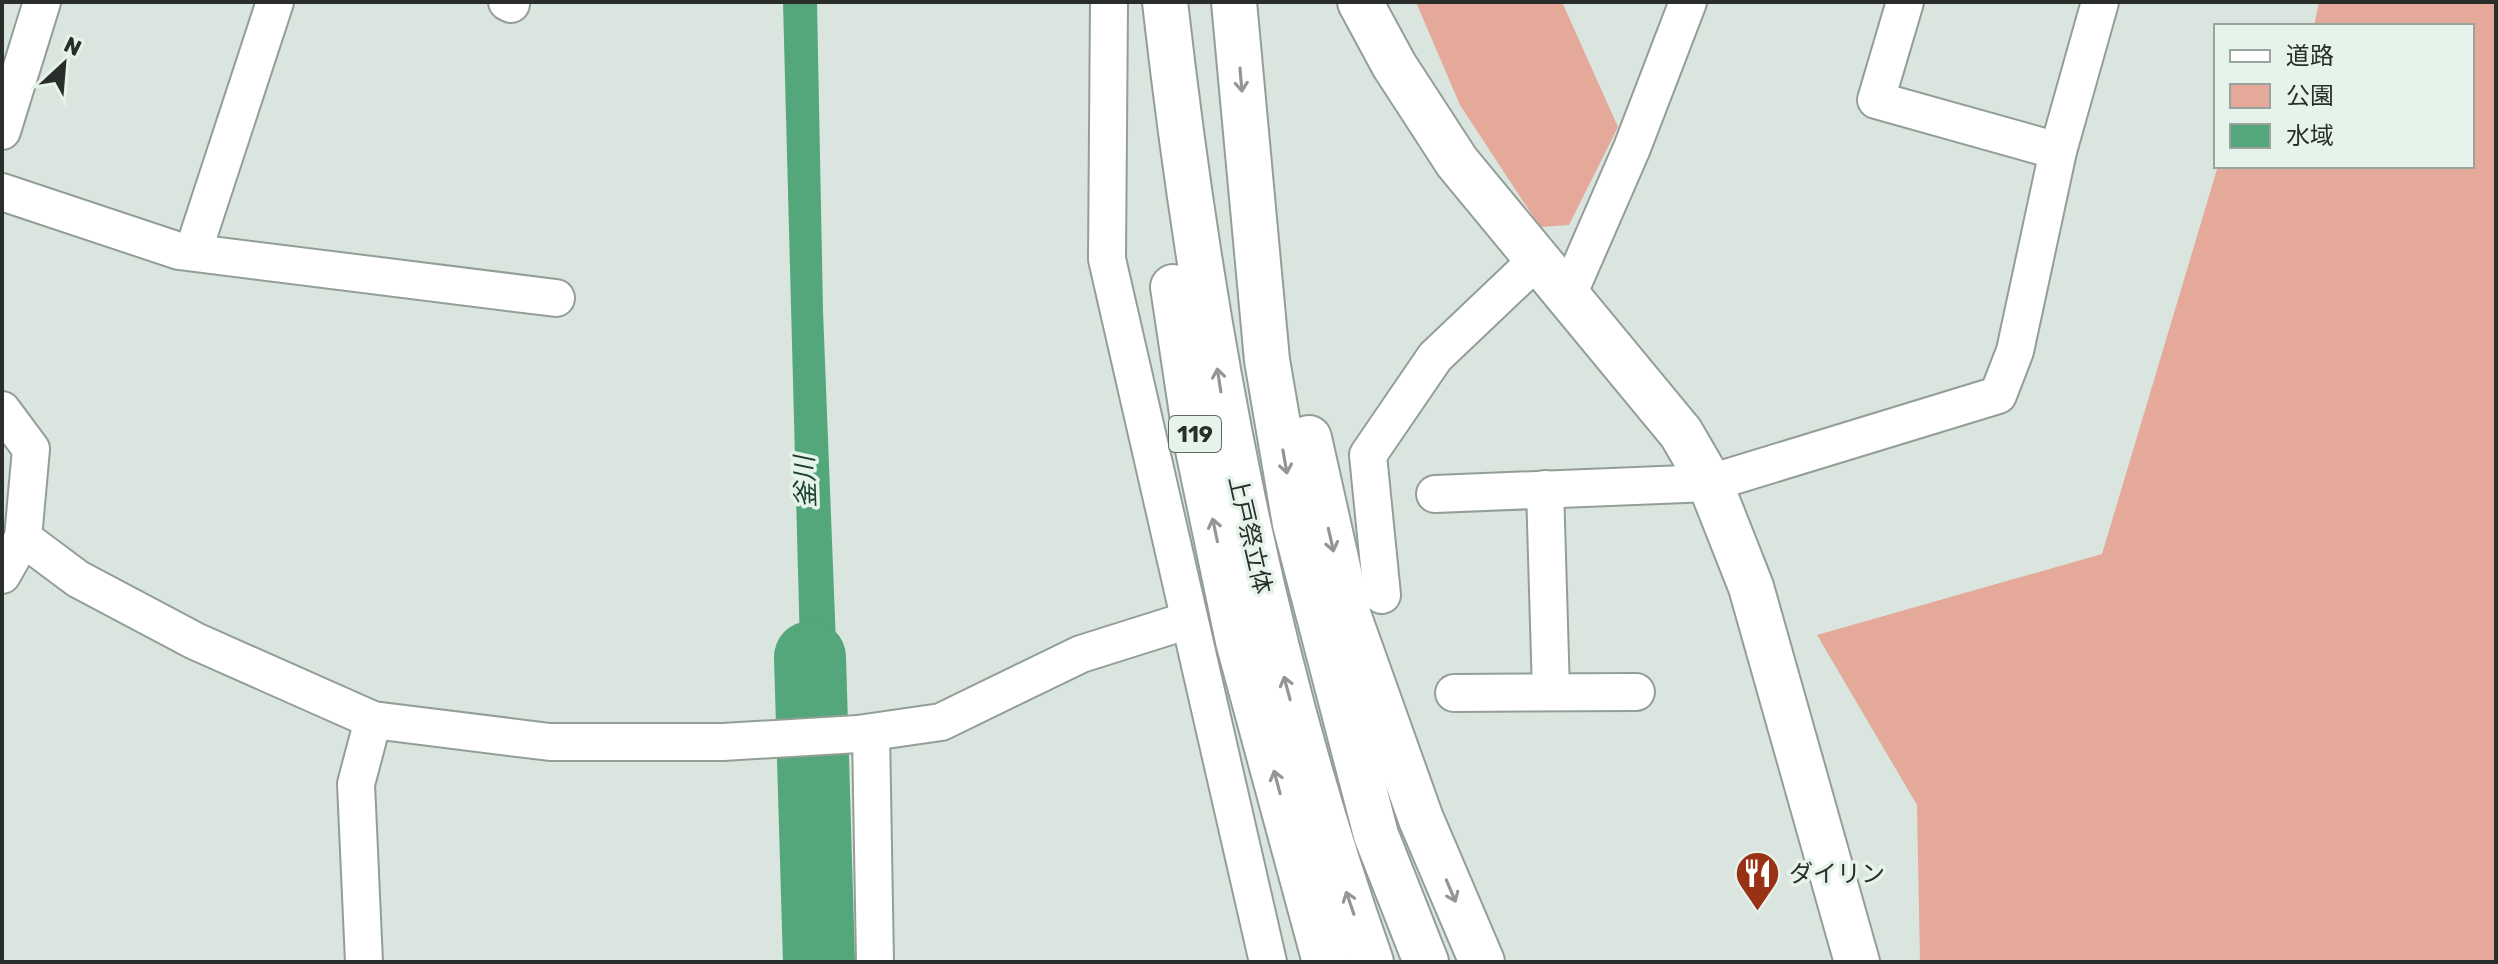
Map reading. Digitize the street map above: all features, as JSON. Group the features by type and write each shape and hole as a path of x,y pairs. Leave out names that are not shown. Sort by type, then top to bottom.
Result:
{"main road":[{"name":"119","path":"1162,2 1155,167 1196,440 1238,641 1313,851 1371,962"},
{"path":"1234,2 1248,163 1349,617 1421,819 1482,962"},
{"path":"1360,2 1394,65 1457,162 1681,433 1710,483 1751,587 1857,962"},
{"name":"上戸祭立体","path":"1248,163 1267,360 1295,524 1376,835 1426,962"},
{"name":"119","path":"1313,851 1325,962"}],"street":[{"path":"2,131 42,2"},
{"path":"193,252 275,2"},
{"path":"1109,2 1107,259 1268,962"},
{"path":"1568,295 1632,148 1688,2"},
{"path":"1905,2 1876,100 2058,151"},
{"path":"1435,494 1710,483 1998,395 2015,351 2030,294 2058,151 2100,2"},
{"path":"2,192 193,252 556,298"},
{"path":"1382,595 1368,455 1435,357 1537,260"},
{"path":"2,410 31,449 23,538 2,575"},
{"path":"1545,489 1551,692"},
{"path":"23,538 78,579 195,641 373,720 550,742 723,742 865,733 941,722 1081,654 1189,620"},
{"path":"1454,693 1636,692"},
{"path":"364,962 356,784 373,720"},
{"path":"865,733 875,962"}],"green space":[{"path":"1416,2 1562,2 1618,127 1569,225 1540,227 1460,105"},
{"path":"2319,2 2496,2 2496,962 1920,962 1917,805 1817,635 2102,554 2217,168 2474,168 2474,24 2314,24"}],"water":[{"path":"783,2 817,2 823,311 839,721 802,723"},
{"path":"841,773 846,962 814,962 810,774"}],"waterway":[{"name":"釜川","path":"810,657 819,962"}],"place":[{"name":"ダイリン","path":"1758,913"}]}
